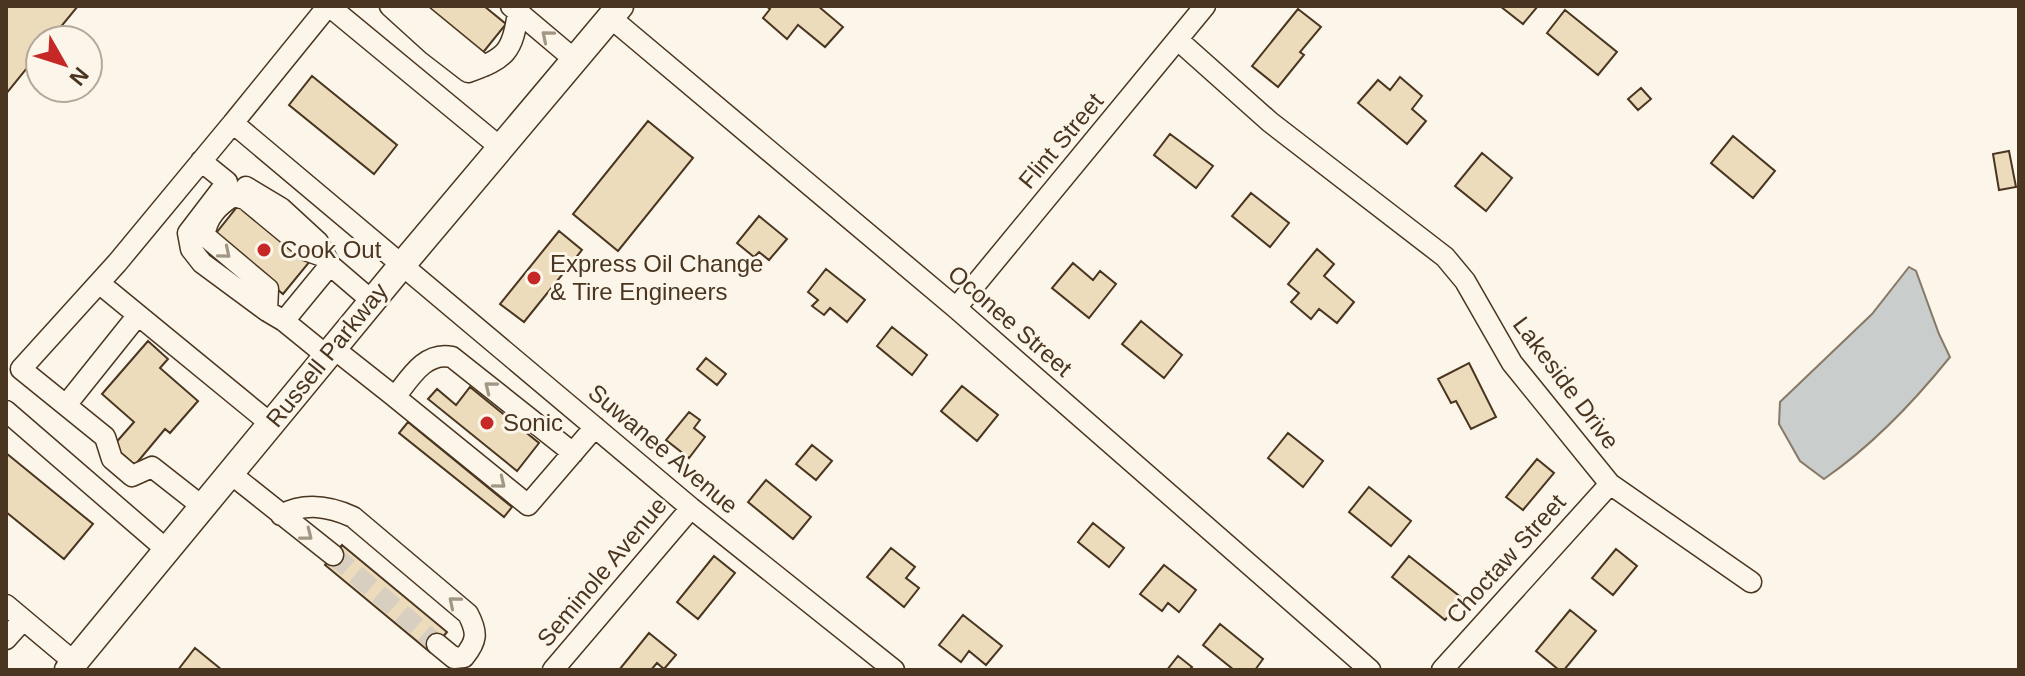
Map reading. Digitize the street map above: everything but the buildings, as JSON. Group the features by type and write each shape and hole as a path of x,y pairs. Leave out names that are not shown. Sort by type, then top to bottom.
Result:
{"main road":[{"name":"Russell Parkway","path":"71,666 613,11"}],"street":[{"path":"203,507 152,467 132,476 112,459 105,437 21,369 99,283 328,6 501,148"},
{"path":"390,6 468,72 495,62 514,41 505,8"},
{"path":"411,6 484,66"},
{"name":"Flint Street","path":"956,308 1205,6"},
{"path":"505,8 575,60"},
{"name":"Oconee Street","path":"613,11 1370,670"},
{"name":"Lakeside Drive","path":"1178,40 1270,122 1445,257 1465,281 1512,363 1610,484 1751,582"},
{"path":"410,73 433,45"},
{"name":"Suwanee Avenue","path":"233,123 691,508 894,670"},
{"path":"201,161 227,182 247,187 281,208 318,242 327,261"},
{"path":"227,182 188,233 191,249 202,263 395,397 528,505 595,427"},
{"path":"276,316 268,289 205,236 205,226 222,203 234,196 245,199 308,251 327,261 372,301"},
{"path":"276,316 327,261"},
{"path":"99,283 271,424"},
{"path":"66,405 138,315"},
{"path":"395,397 420,366 433,357 452,357 573,453"},
{"path":"6,411 168,551"},
{"path":"231,474 333,555"},
{"name":"Choctaw Street","path":"1442,670 1610,484"},
{"path":"281,515 294,508 317,506 336,509 353,517 468,614 477,635 464,657 454,658 437,644"},
{"name":"Seminole Avenue","path":"553,670 691,508"},
{"path":"6,605 15,622 71,666"},
{"path":"6,639 15,622"}],"shaded area":[{"path":"1909,267 1916,271 1950,357 1892,422 1824,479 1800,461 1779,424 1780,402 1872,314"}],"tunnel":[{"path":"333,555 437,644"}],"place":[{"name":"Cook Out","path":"264,250"},
{"name":"Express Oil Change & Tire Engineers","path":"534,278"},
{"name":"Sonic","path":"487,423"}]}
